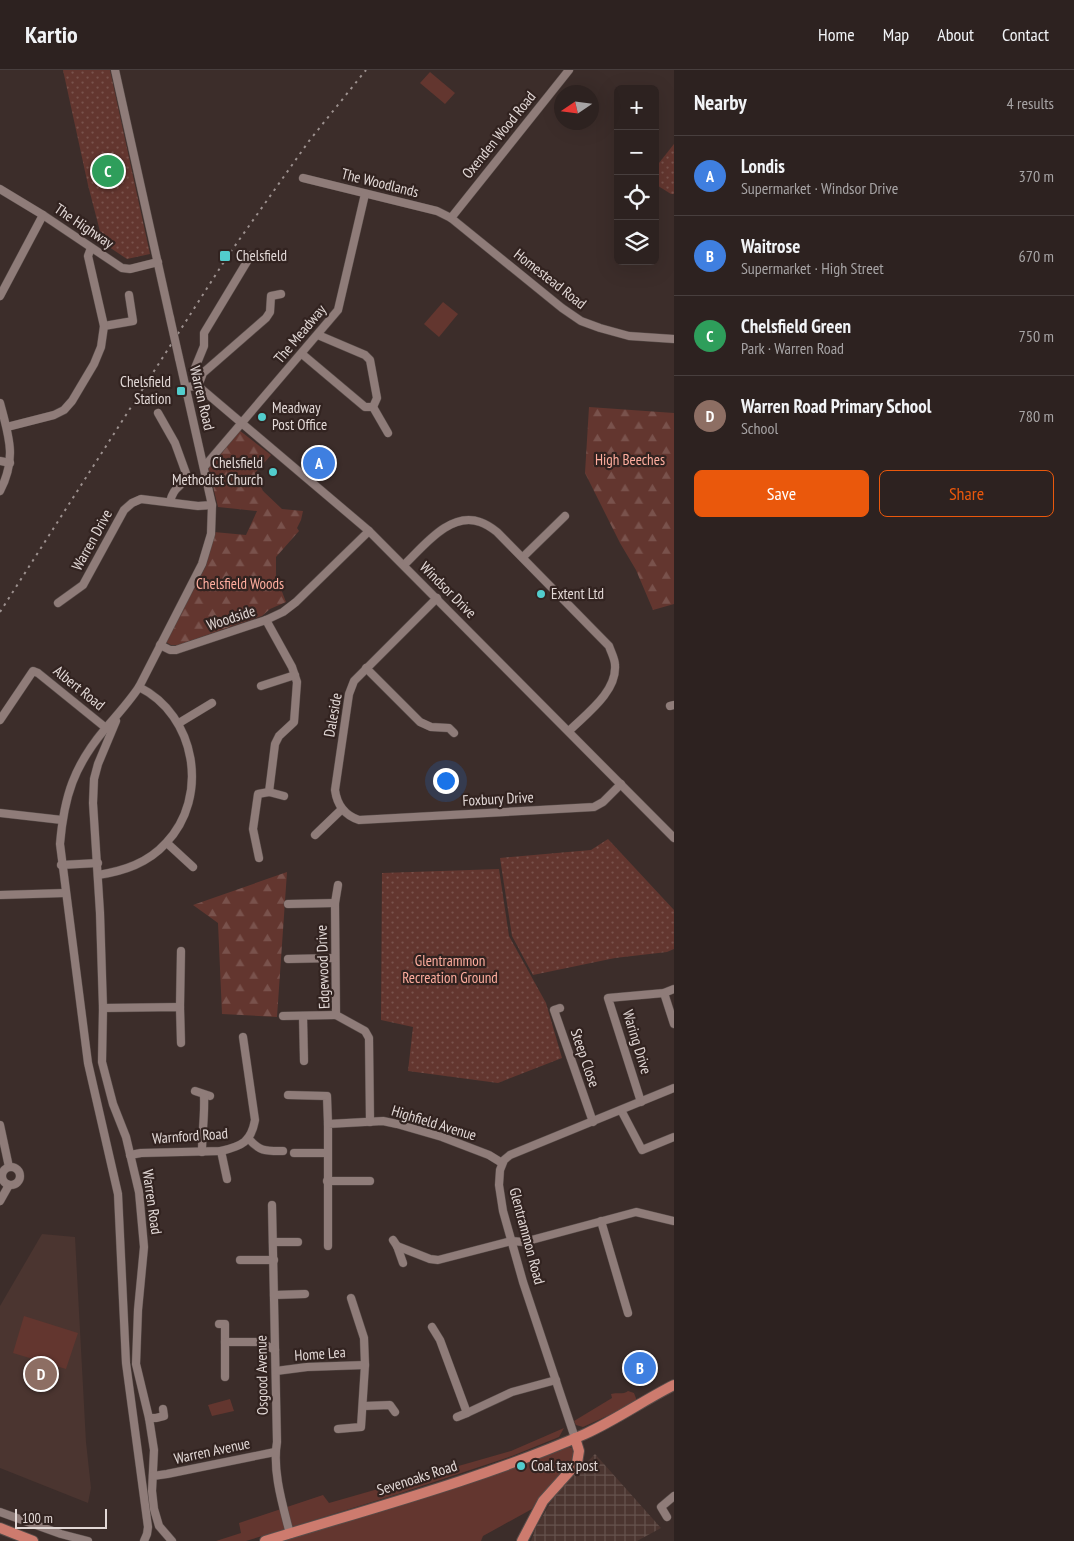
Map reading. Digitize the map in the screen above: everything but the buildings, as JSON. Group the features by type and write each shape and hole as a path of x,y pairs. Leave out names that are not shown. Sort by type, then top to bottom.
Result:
{"main road":[{"name":"Sevenoaks Road","path":"265,1541 468,1478 535,1454 618,1418 672,1389"},
{"path":"522,1541 543,1501 577,1463 579,1451 575,1438"},
{"path":"0,1528 33,1541"}],"street":[{"name":"Warren Road","path":"115,70 212,505 211,534 202,564 139,687 79,766 68,792 62,820 60,844 88,1064 118,1194 126,1363 148,1527 144,1541"},
{"name":"Oxenden Wood Road","path":"451,218 569,70"},
{"name":"The Woodlands","path":"302,178 437,211 451,218"},
{"name":"The Highway","path":"0,189 42,214 122,268 158,262"},
{"name":"The Meadway","path":"204,467 338,310 365,194"},
{"path":"0,294 42,214"},
{"name":"Homestead Road","path":"451,218 562,308 581,321 629,336 674,339"},
{"path":"7,427 54,415 64,410 72,401 94,364 101,347 104,326 88,256 91,248"},
{"path":"198,386 195,368 204,346 204,333 251,255"},
{"path":"198,386 203,373 266,318 270,312 271,296 281,294"},
{"path":"104,326 133,321 129,295"},
{"path":"318,335 365,355 370,360 377,398 373,407"},
{"path":"302,354 365,407 373,407"},
{"path":"185,387 198,386"},
{"name":"Windsor Drive","path":"198,386 369,531 674,838"},
{"path":"0,403 11,447 7,477 0,491"},
{"path":"373,407 388,433"},
{"path":"158,413 175,443 187,476 184,482 173,490 170,502"},
{"path":"0,461 10,463"},
{"name":"Warren Drive","path":"58,603 83,585 124,510 132,503 141,499 198,506 212,505"},
{"path":"523,557 565,516"},
{"path":"404,565 442,528 460,521 479,521 497,532 523,557 609,646 615,665 612,681 604,696 569,731"},
{"name":"Woodside","path":"160,645 170,650 176,650 266,620 283,612 296,602 369,531"},
{"name":"Daleside","path":"342,809 336,801 335,790 349,694 354,681 436,598"},
{"path":"266,620 292,667 297,682 294,722 279,736 275,744 269,792"},
{"path":"366,668 420,722 431,727 449,728 454,733"},
{"name":"Albert Road","path":"0,720 33,671 38,673 106,728"},
{"path":"261,686 295,675"},
{"path":"98,875 132,867 150,857 166,843 182,821 190,799 193,777 189,748 178,723 166,706 150,692 139,687"},
{"path":"178,723 212,703"},
{"name":"Warren Road","path":"118,714 94,779 93,803 98,863 103,1008 102,1062 113,1104 126,1137 139,1192 144,1247 136,1359 137,1373 149,1418 154,1450 152,1497 155,1515 159,1526 172,1541"},
{"name":"Foxbury Drive","path":"342,809 350,817 359,820 594,808 621,784"},
{"path":"260,855 254,829 258,794 269,792 284,796"},
{"path":"315,835 342,809"},
{"path":"0,812 62,820"},
{"path":"166,843 193,867"},
{"path":"62,865 98,863"},
{"name":"Edgewood Drive","path":"338,885 335,903 336,1015 365,1031 369,1038 370,1122"},
{"path":"0,895 65,893"},
{"path":"288,904 335,903"},
{"path":"181,951 181,1043"},
{"path":"288,959 335,958"},
{"name":"Waring Drive","path":"641,1102 608,998 664,993 674,989"},
{"path":"664,993 674,1024"},
{"path":"103,1008 180,1007"},
{"name":"Steep Close","path":"560,1008 554,1010 592,1122"},
{"path":"283,1016 336,1015"},
{"path":"303,1016 304,1062"},
{"name":"Warnford Road","path":"130,1155 140,1153 221,1151 242,1144 253,1131 255,1120 251,1104 243,1041 253,1043"},
{"path":"502,1163 510,1155 674,1088"},
{"path":"195,1092 207,1096 202,1135 202,1152"},
{"path":"288,1095 327,1096 328,1246"},
{"path":"621,1110 642,1150 674,1137"},
{"name":"Highfield Avenue","path":"328,1124 370,1122 397,1124 442,1137 489,1155 502,1163"},
{"path":"0,1125 8,1167"},
{"name":"Warnford Road","path":"248,1138 262,1150 284,1151"},
{"path":"221,1151 227,1176 236,1171"},
{"path":"294,1153 327,1153"},
{"name":"Glentrammon Road","path":"502,1163 499,1176 500,1192 511,1241 575,1438"},
{"path":"0,1201 9,1185 17,1182 20,1177 17,1169 8,1167"},
{"path":"8,1167 4,1170 2,1176 4,1182 9,1185"},
{"path":"328,1181 370,1181"},
{"name":"Osgood Avenue","path":"272,1205 277,1442 275,1452 281,1503 290,1534"},
{"path":"403,1263 395,1243 430,1259 438,1260 511,1241 524,1242 636,1212 674,1221"},
{"path":"273,1215 282,1215"},
{"path":"602,1221 630,1309"},
{"path":"273,1242 298,1242"},
{"path":"244,1263 274,1260"},
{"path":"274,1295 304,1294"},
{"path":"342,1426 362,1427 364,1406 364,1338 351,1298"},
{"path":"219,1324 225,1324 226,1377"},
{"path":"432,1327 440,1340 467,1413"},
{"path":"225,1342 260,1342 275,1350"},
{"name":"Home Lea","path":"276,1371 307,1367 365,1365"},
{"path":"458,1418 519,1390 556,1380"},
{"path":"364,1406 392,1405"},
{"path":"149,1418 164,1416 163,1409"},
{"path":"126,1440 136,1439"},
{"name":"Warren Avenue","path":"153,1476 275,1452"},
{"path":"667,1517 661,1507 674,1496"},
{"path":"0,1512 61,1534 88,1541"}],"shaded area":[{"path":"42,1234 75,1237 86,1442 91,1488 88,1503 0,1468 0,1306"},
{"path":"595,1454 661,1528 637,1541 531,1541 536,1527 555,1495"}],"green space":[{"path":"63,70 110,70 150,254 127,259 103,243 88,185"},
{"path":"430,72 455,93 445,104 420,83"},
{"path":"674,144 674,194 659,186 659,163"},
{"path":"443,302 458,314 439,337 424,324"},
{"name":"High Beeches","path":"589,407 674,413 674,604 653,610 636,570 620,543 585,473"},
{"name":"Chelsfield Woods","path":"239,430 271,455 255,473 263,491 282,509 303,511 297,528 299,531 276,557 276,576 286,602 270,609 262,616 178,645 171,645 166,642 206,566 214,532 246,535 257,511 218,507 208,466"},
{"name":"Glentrammon Recreation Ground","path":"608,839 674,910 674,949 667,952 615,958 533,975 512,936 500,858 591,850"},
{"name":"Glentrammon Recreation Ground","path":"499,869 509,936 546,1003 562,1058 498,1083 408,1071 413,1027 381,1020 382,873"},
{"path":"287,872 277,1017 222,1014 218,923 193,905"},
{"path":"24,1316 78,1333 66,1369 13,1353"},
{"path":"628,1391 634,1393 637,1401 583,1427 576,1425 574,1421 612,1398 611,1394"},
{"path":"230,1399 234,1411 212,1416 208,1405"},
{"path":"564,1428 559,1437 512,1456 398,1494 246,1541 216,1541 241,1533 239,1523 323,1495 329,1503 511,1451"},
{"path":"569,1447 572,1448 573,1452 571,1460 532,1509 483,1536 481,1541 275,1541 528,1463"}],"railway":[{"path":"0,612 227,257 309,141 366,70"}],"place":[{"name":"Chelsfield Green","path":"108,171"},
{"name":"Chelsfield","path":"225,256"},
{"name":"Chelsfield Station","path":"181,391"},
{"name":"Meadway Post Office","path":"262,417"},
{"name":"Londis","path":"319,463"},
{"name":"Chelsfield Methodist Church","path":"273,472"},
{"name":"Extent Ltd","path":"541,594"},
{"name":"Waitrose","path":"640,1368"},
{"name":"Warren Road Primary School","path":"41,1374"},
{"name":"Coal tax post","path":"521,1466"}]}
